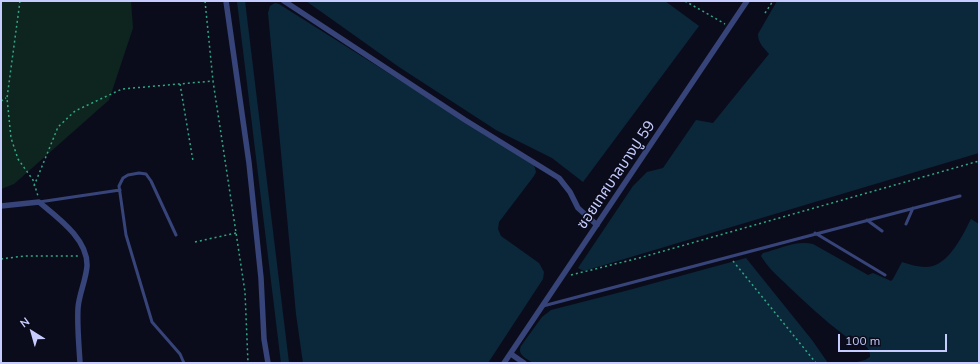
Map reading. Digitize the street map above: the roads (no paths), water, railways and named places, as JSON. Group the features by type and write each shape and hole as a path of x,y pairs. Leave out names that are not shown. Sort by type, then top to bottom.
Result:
{"street":[{"path":"226,1 248,163 261,278 264,339 268,363"},
{"path":"284,1 465,120 560,178 570,192 578,208 597,225"},
{"name":"ซอยเทศบาลบางปู 59","path":"504,363 747,1"},
{"path":"1,206 39,202 72,232 79,241 87,264 78,307 80,363"},
{"path":"511,354 524,363"}],"lane":[{"path":"176,235 151,181 146,174 139,173 128,175 123,178 119,186 126,235 152,322 180,354 184,363"},
{"path":"39,202 120,190"},
{"path":"543,306 815,233 960,196"},
{"path":"906,224 913,208"},
{"path":"867,220 882,231"},
{"path":"815,233 885,275"}],"water":[{"path":"306,1 665,1 699,26 583,182 552,158 496,130 399,67"},
{"path":"777,1 979,1 979,153 584,271 578,268 633,186 647,172 663,168 696,120 713,123 769,54 760,43 758,34"},
{"path":"275,3 279,4 534,165 536,172 534,176 499,222 498,229 501,236 539,263 544,272 543,279 488,363 303,363 296,314 268,13 270,6"},
{"path":"971,219 979,224 979,363 853,363 870,357 868,348 861,343 848,338 822,317 774,272 761,256 763,253 801,243 813,244 868,275 873,273 891,281 902,262 925,267 933,266 939,263 951,253"},
{"path":"746,258 812,340 828,363 533,363 520,352 521,346 542,317 551,310"}],"waterway":[{"path":"241,1 285,363"}]}
